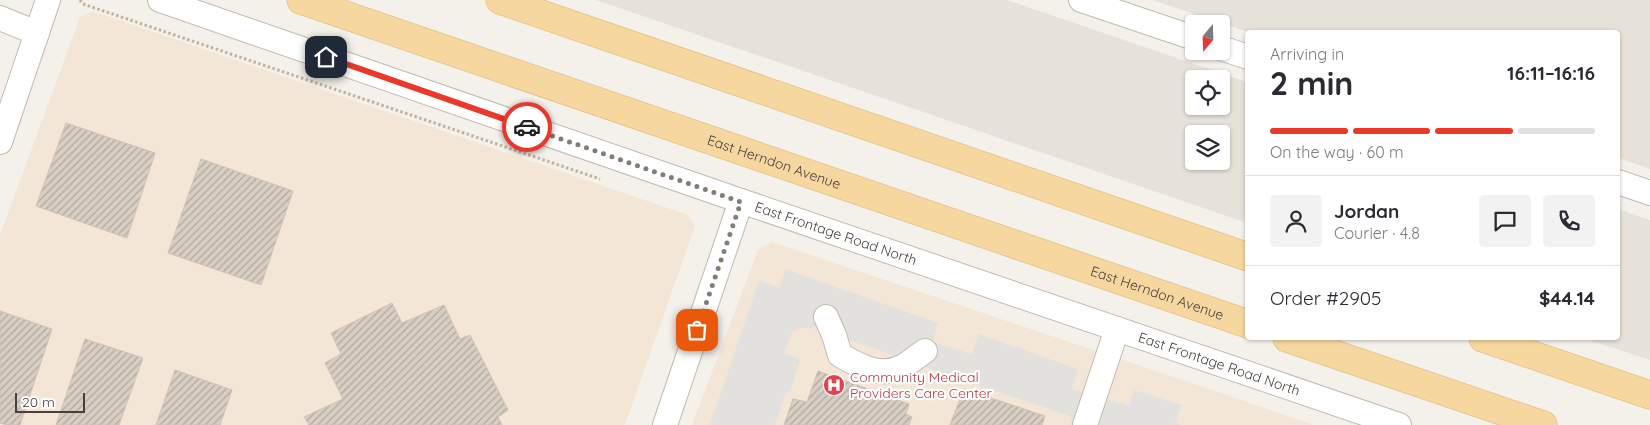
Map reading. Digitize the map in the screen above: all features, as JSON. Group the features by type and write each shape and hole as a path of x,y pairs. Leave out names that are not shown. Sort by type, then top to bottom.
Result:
{"main road":[{"name":"East Herndon Avenue","path":"300,0 1245,323"},
{"path":"500,0 1245,255"},
{"path":"1293,340 1543,425"},
{"path":"1489,340 1650,395"}],"street":[{"path":"0,142 48,0"},
{"name":"East Frontage Road North","path":"160,0 1385,423"},
{"path":"1081,0 1185,35"},
{"path":"0,18 37,33"},
{"path":"1230,51 1245,56"},
{"path":"1620,183 1650,193"},
{"path":"665,425 741,202"},
{"path":"826,317 840,355 865,368 890,372 904,366 925,351"},
{"path":"1085,425 1117,329"}],"shaded area":[{"path":"596,0 1007,0 1212,70 1185,70 1185,115 1230,115 1230,76 1245,81 1245,222"},
{"path":"1153,0 1650,0 1650,169 1620,159 1620,30 1245,30 1230,26 1230,15 1198,15"},
{"path":"93,11 688,215 695,226 625,425 0,425 0,235 80,17"},
{"path":"1620,210 1650,220 1650,360 1589,340 1620,340"},
{"path":"772,242 1314,425 692,425 758,250"},
{"path":"785,269 938,323 933,342 972,354 978,334 1078,369 1072,389 1129,406 1134,390 1182,405 1175,423 1182,425 1070,425 1072,417 873,348 812,328 802,328 794,330 784,353 800,360 790,393 786,393 775,425 710,425 759,280 780,288"}],"building":[{"path":"66,123 155,153 127,238 36,206"},
{"path":"201,159 293,191 261,285 168,253"},
{"path":"392,303 402,323 444,305 460,339 470,335 508,410 498,417 502,425 309,425 304,417 343,399 325,363 341,354 331,333"},
{"path":"0,311 52,329 20,425 0,423"},
{"path":"85,339 143,358 119,425 56,425"},
{"path":"175,370 232,390 220,425 156,425"},
{"name":"Community Medical Providers Care Center","path":"818,371 909,404 906,414 912,417 909,425 784,425 793,399 807,402"},
{"name":"Community Medical Providers Care Center","path":"964,389 1045,416 1042,425 950,425"}],"way so far":[{"path":"527,127 741,202 697,330"}],"place":[{"name":"Community Medical Providers Care Center","path":"834,385"}],"route":[{"path":"326,57 527,127"}]}
